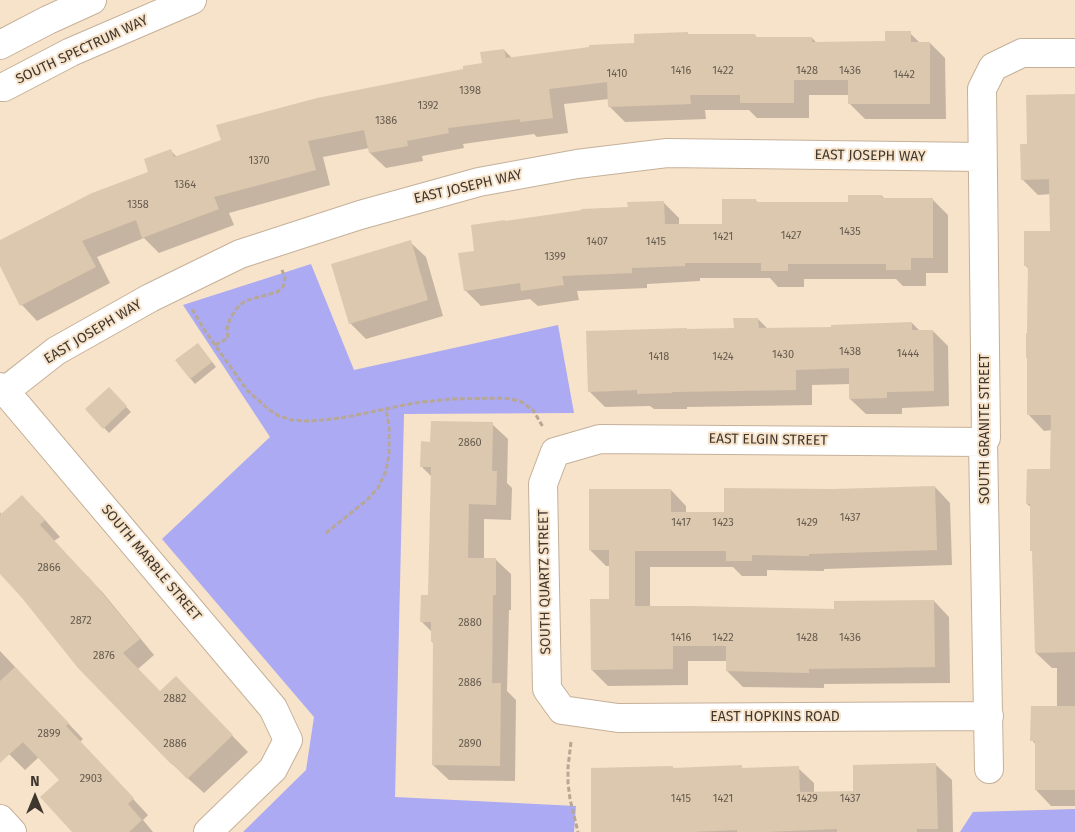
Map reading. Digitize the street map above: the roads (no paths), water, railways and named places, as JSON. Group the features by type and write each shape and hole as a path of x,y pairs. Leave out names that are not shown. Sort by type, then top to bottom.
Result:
{"street":[{"path":"0,45 92,0"},
{"name":"SOUTH SPECTRUM WAY","path":"0,87 4,87 72,52 192,0"},
{"name":"SOUTH GRANITE STREET","path":"990,769 983,442 986,438 982,89 993,67 1022,53 1075,53"},
{"name":"EAST JOSEPH WAY","path":"3,389 56,351 150,298 240,254 360,215 480,182 577,164 668,154 982,157"},
{"name":"SOUTH MARBLE STREET","path":"3,389 273,708 288,740 273,769 208,832"},
{"name":"EAST ELGIN STREET","path":"550,441 600,438 983,442"},
{"name":"SOUTH QUARTZ STREET","path":"550,441 543,484 546,688 562,710"},
{"name":"EAST HOPKINS ROAD","path":"562,710 618,718 989,716"},
{"path":"0,819 12,832"}]}
